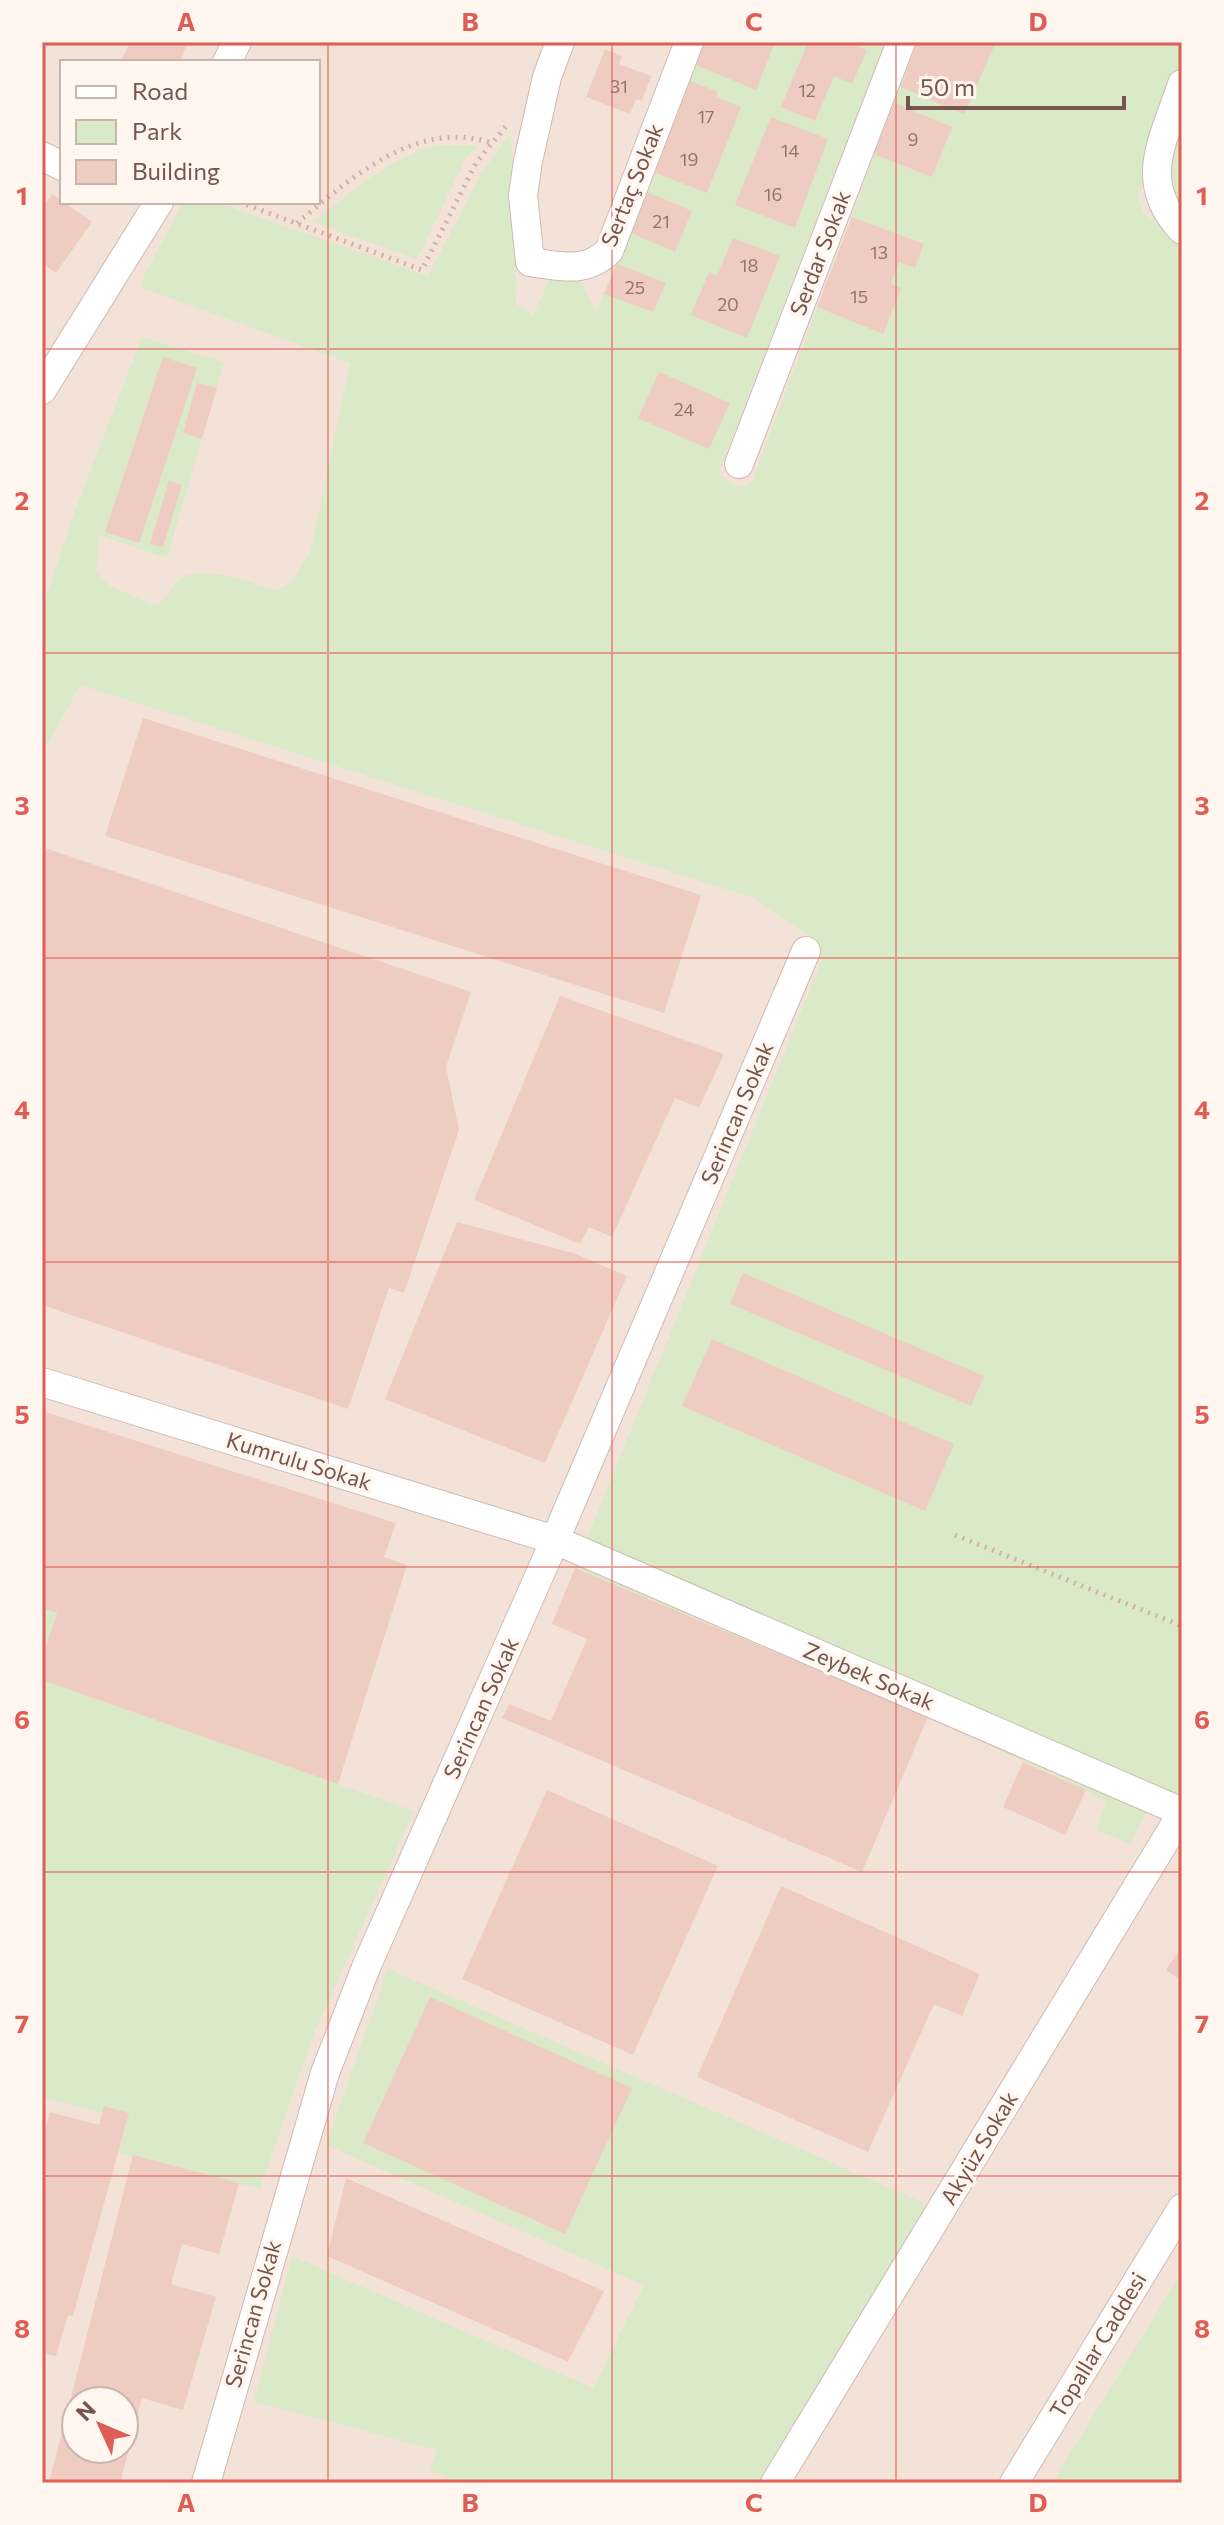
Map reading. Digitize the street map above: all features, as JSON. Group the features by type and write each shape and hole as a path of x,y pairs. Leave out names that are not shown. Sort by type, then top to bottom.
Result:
{"street":[{"path":"228,60 237,42"},
{"name":"Sertaç Sokak","path":"560,42 547,77 523,195 530,262 586,267 609,251 689,42"},
{"name":"Serdar Sokak","path":"739,464 901,42"},
{"path":"1182,84 1156,174 1163,210 1182,230"},
{"path":"42,156 60,165"},
{"path":"42,390 151,205"},
{"name":"Serincan Sokak","path":"206,2483 325,2073 367,1965 555,1540 806,951"},
{"name":"Kumrulu Sokak","path":"42,1382 555,1540"},
{"name":"Zeybek Sokak","path":"555,1540 1182,1812"},
{"name":"Akyüz Sokak","path":"775,2483 1182,1812"},
{"name":"Topallar Caddesi","path":"1014,2483 1182,2208"}],"path":[{"path":"245,204 422,270 462,188 510,121"},
{"path":"297,223 379,161 409,145 457,136 492,143"},
{"path":"955,1535 1182,1626"}],"shaded area":[{"path":"42,42 1182,42 1182,2483 42,2483"}],"green space":[{"path":"703,42 885,42 718,474 740,488 752,482 917,42 1182,42 1182,64 1138,198 1144,214 1182,238 1182,1796 1155,1804 1144,1817 1131,1844 1096,1830 1106,1803 1086,1790 928,1717 575,1568 822,960 816,941 754,898 80,685 42,754 42,609 73,516 142,337 224,362 167,558 99,535 96,572 110,586 155,606 184,576 196,573 224,575 275,591 292,582 311,550 350,363 142,288 144,276 182,204 221,204 428,276 481,174 511,132 516,304 533,315 552,275 579,280 596,311 647,192"},
{"path":"1182,127 1182,212 1176,208 1168,167"},
{"path":"438,145 478,145 465,160 417,259 313,222 387,167"},
{"path":"42,1608 57,1613 42,1658"},
{"path":"42,1680 414,1811 314,2033 260,2189 119,2153 129,2113 105,2106 102,2113 42,2097"},
{"path":"388,1969 922,2202 926,2212 919,2231 759,2483 446,2483 448,2477 430,2470 437,2450 254,2402 292,2256 593,2388 644,2285 326,2145","holes":["430,1997 631,2088 565,2234 364,2143"]},
{"path":"1182,2272 1182,2483 1052,2483"}],"building":[{"path":"130,42 188,42 180,60 122,60"},
{"path":"703,42 775,42 756,90 694,64"},
{"path":"808,42 847,42 867,50 852,84 834,76 815,121 781,107"},
{"path":"917,42 996,42 964,114 901,87"},
{"path":"605,49 622,56 619,64 651,76 642,101 636,99 630,114 586,97"},
{"path":"688,80 718,92 716,97 741,107 707,193 653,172"},
{"path":"894,103 952,127 932,177 874,154"},
{"path":"771,117 828,139 795,228 735,205"},
{"path":"647,192 692,211 675,252 629,232"},
{"path":"52,194 60,200 60,204 66,204 92,222 56,273 42,263 42,208"},
{"path":"852,217 924,244 915,268 899,262 891,284 901,288 883,334 817,307"},
{"path":"733,238 780,256 747,338 691,315 709,272 717,276"},
{"path":"617,264 666,283 653,312 604,294"},
{"path":"163,357 197,368 139,543 105,532"},
{"path":"659,372 730,403 709,449 638,418"},
{"path":"197,383 217,388 202,439 183,433"},
{"path":"169,481 182,485 163,547 150,544"},
{"path":"143,718 701,895 664,1013 105,836"},
{"path":"42,847 471,992 446,1067 459,1130 404,1293 389,1288 348,1409 42,1305"},
{"path":"560,996 724,1054 699,1108 675,1098 612,1237 589,1227 580,1244 474,1200"},
{"path":"457,1222 573,1253 627,1276 545,1463 385,1399"},
{"path":"743,1273 984,1376 971,1406 730,1304"},
{"path":"712,1339 954,1444 925,1511 682,1406"},
{"path":"42,1411 396,1523 384,1557 407,1565 338,1784 42,1680 42,1658 57,1613 42,1608"},
{"path":"575,1568 928,1717 862,1872 502,1718 509,1704 551,1721 587,1639 552,1624"},
{"path":"1023,1762 1086,1790 1065,1835 1003,1807"},
{"path":"547,1790 718,1866 633,2055 462,1979"},
{"path":"781,1886 980,1974 962,2016 934,2004 868,2152 697,2077"},
{"path":"1182,1945 1182,1981 1166,1970"},
{"path":"430,1997 632,2088 565,2234 363,2143"},
{"path":"104,2106 129,2113 73,2316 68,2315 56,2356 42,2353 42,2142 50,2112 99,2125"},
{"path":"133,2155 239,2183 219,2254 182,2244 171,2284 216,2297 183,2410 142,2398 140,2406 140,2385 74,2385"},
{"path":"346,2178 604,2291 568,2362 327,2256"},
{"path":"60,2440 60,2465 125,2465 120,2483 49,2483"}]}
